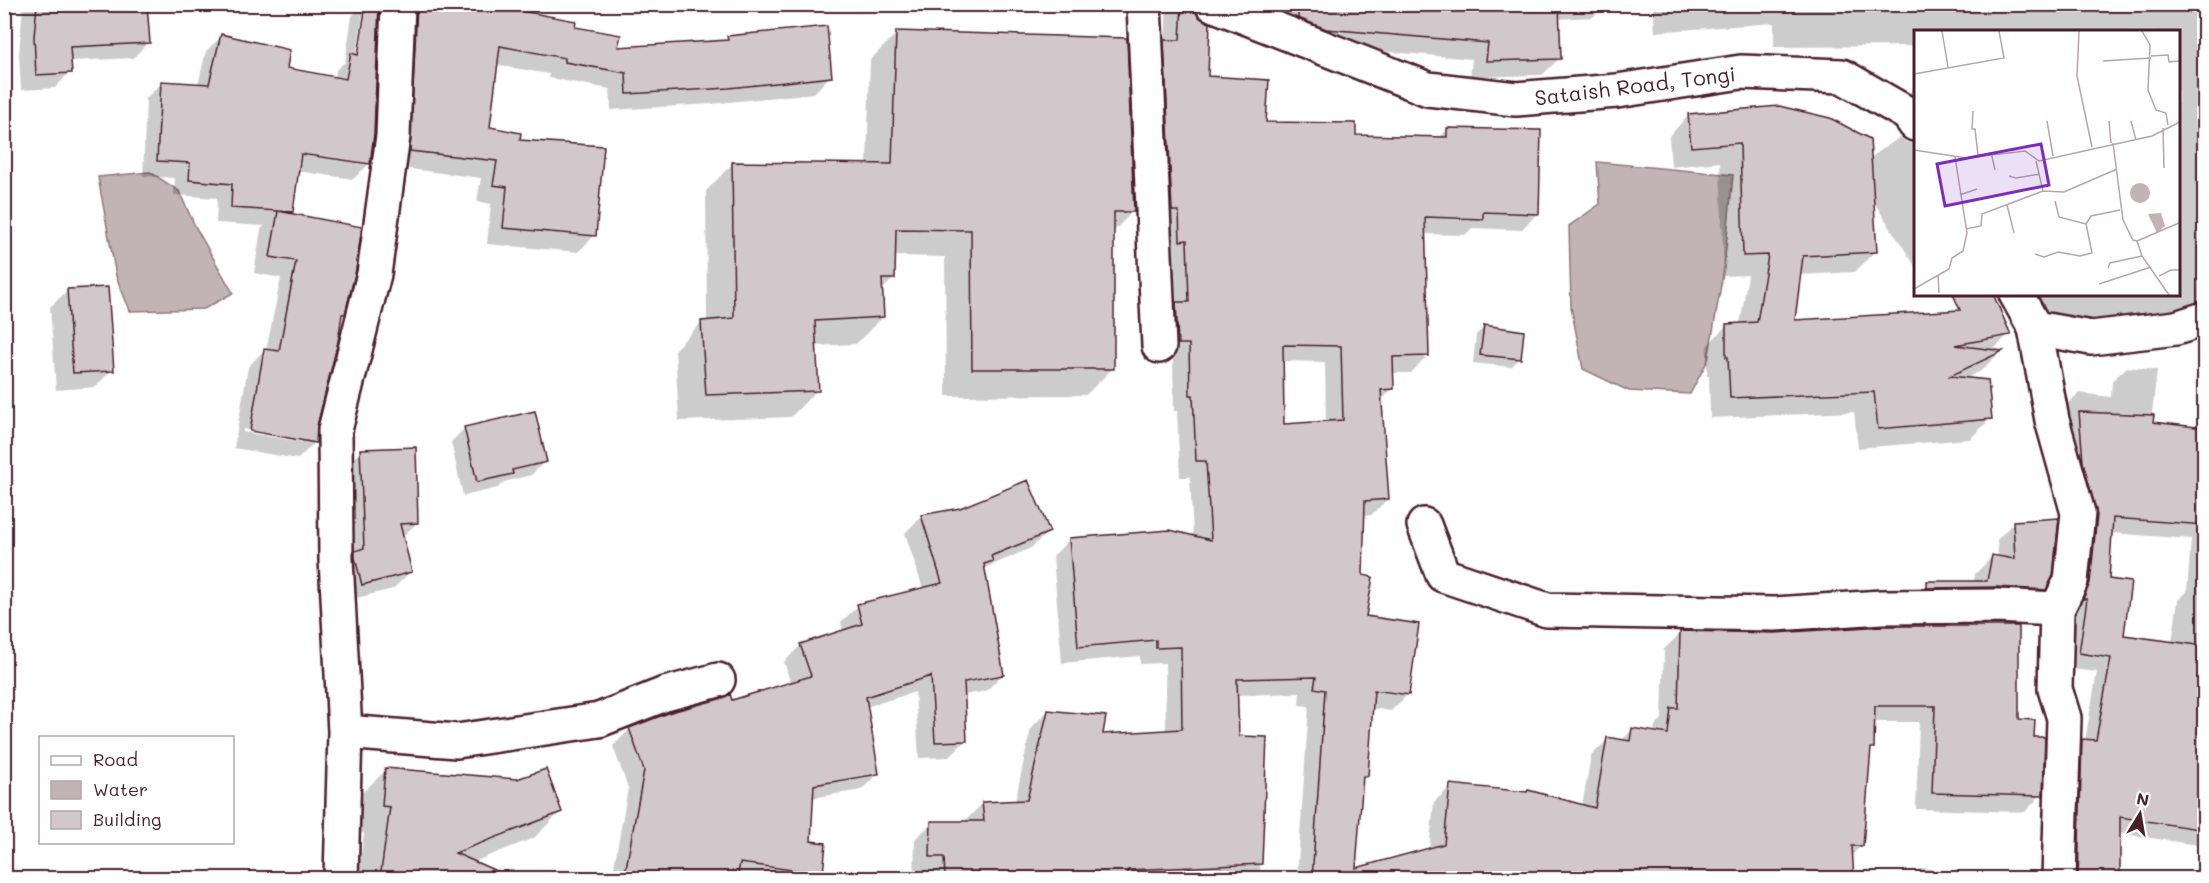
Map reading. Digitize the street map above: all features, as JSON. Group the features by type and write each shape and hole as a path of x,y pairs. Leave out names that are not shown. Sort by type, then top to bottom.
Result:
{"street":[{"path":"341,879 345,732 336,559 335,430 374,274 393,136 398,4"},
{"path":"1144,4 1160,346"},
{"name":"Sataish Road, Tongi","path":"1212,4 1428,89 1516,99 1617,91 1741,72 1842,76 1908,114 1914,123"},
{"path":"2017,296 2035,328 2052,420 2078,513 2071,581 2057,609 2055,689 2064,718 2059,879"},
{"path":"2035,328 2091,339 2176,327 2205,319"},
{"path":"1424,525 1443,575 1547,610 1775,614 1882,608 1997,606 2057,609"},
{"path":"345,732 457,741 599,720 665,694 718,680"}],"water":[{"path":"1597,162 1733,175 1724,268 1708,360 1690,394 1629,391 1583,369 1571,307 1569,226 1600,204"},
{"path":"150,172 179,191 195,226 233,293 204,309 130,311 116,276 98,177"}],"building":[{"path":"37,4 147,4 150,43 70,47 72,73 36,75 34,37"},
{"path":"366,4 379,4 374,134 370,164 301,154 293,212 231,208 232,184 189,180 190,163 157,161 161,81 209,84 221,34 290,50 287,68 346,79 351,53 358,55"},
{"path":"417,4 484,4 576,21 575,27 621,35 618,47 728,40 727,36 827,26 832,77 729,88 627,94 626,73 565,62 565,58 500,46 490,127 521,133 520,140 604,146 596,236 503,228 507,187 493,185 497,161 410,151"},
{"path":"1182,4 1194,4 1198,16 1210,23 1208,76 1269,80 1266,122 1356,123 1356,135 1447,137 1447,128 1541,130 1539,214 1483,212 1483,219 1425,217 1429,356 1393,357 1394,389 1381,390 1389,499 1365,501 1363,575 1373,577 1366,616 1419,624 1409,695 1374,690 1368,776 1363,776 1356,868 1444,844 1450,784 1527,792 1528,790 1595,808 1607,737 1630,741 1632,728 1668,734 1671,708 1678,708 1680,631 1775,633 1883,626 2019,626 2019,719 2035,720 2034,737 2045,737 2043,796 1932,793 1935,706 1875,706 1874,748 1871,748 1863,846 1852,846 1854,879 1312,879 1325,690 1314,688 1316,677 1237,679 1239,736 1267,737 1262,864 1128,870 1128,879 945,879 944,857 930,857 931,821 984,821 982,802 1027,800 1048,710 1106,716 1103,734 1182,729 1181,647 1156,648 1156,640 1078,647 1069,538 1170,530 1211,540 1206,461 1196,461 1193,395 1190,395 1189,344 1178,344 1176,302 1189,302 1187,240 1180,241 1179,211 1172,211 1164,40 1180,40","holes":["1283,345 1341,346 1343,420 1284,424"]},
{"path":"1298,4 1559,4 1561,59 1486,61 1488,43 1326,29 1298,18"},
{"path":"896,31 1127,38 1134,212 1114,212 1114,369 972,369 971,230 896,229 895,279 882,279 884,317 815,321 819,391 706,395 701,321 734,318 732,162 892,164"},
{"path":"1779,106 1830,118 1870,139 1877,252 1803,256 1795,320 1960,310 1954,296 1994,296 2011,335 1955,345 2003,351 1950,376 1988,380 1992,419 1878,429 1874,392 1730,398 1726,324 1757,322 1768,255 1743,256 1740,143 1691,147 1688,114"},
{"path":"278,211 362,227 356,270 345,314 342,314 338,342 317,426 316,443 250,431 264,349 279,351 296,261 270,257"},
{"path":"108,287 114,371 73,373 67,289"},
{"path":"1484,325 1524,331 1521,359 1480,355"},
{"path":"535,411 547,462 512,470 513,474 477,482 464,427"},
{"path":"2079,412 2154,415 2153,422 2205,428 2205,525 2113,518 2109,579 2131,582 2124,635 2205,646 2205,830 2120,817 2120,879 2078,879 2082,739 2096,740 2111,658 2079,653 2087,599 2083,599 2090,583 2097,515 2083,462"},
{"path":"416,447 418,523 400,524 412,572 362,585 355,558 355,551 364,548 360,449"},
{"path":"1028,480 1050,532 991,556 993,561 984,564 1004,675 964,682 967,741 935,742 931,676 866,697 879,774 814,785 811,841 826,843 823,874 740,863 737,879 624,879 644,770 629,728 730,694 732,700 811,676 800,644 862,624 857,604 942,583 921,515 960,508"},
{"path":"2059,518 2053,576 2046,590 1997,587 1927,588 1927,581 1987,581 1992,555 2015,559 2013,521"},
{"path":"385,768 517,779 546,769 562,812 455,853 515,879 380,879 390,807 382,806"}]}
